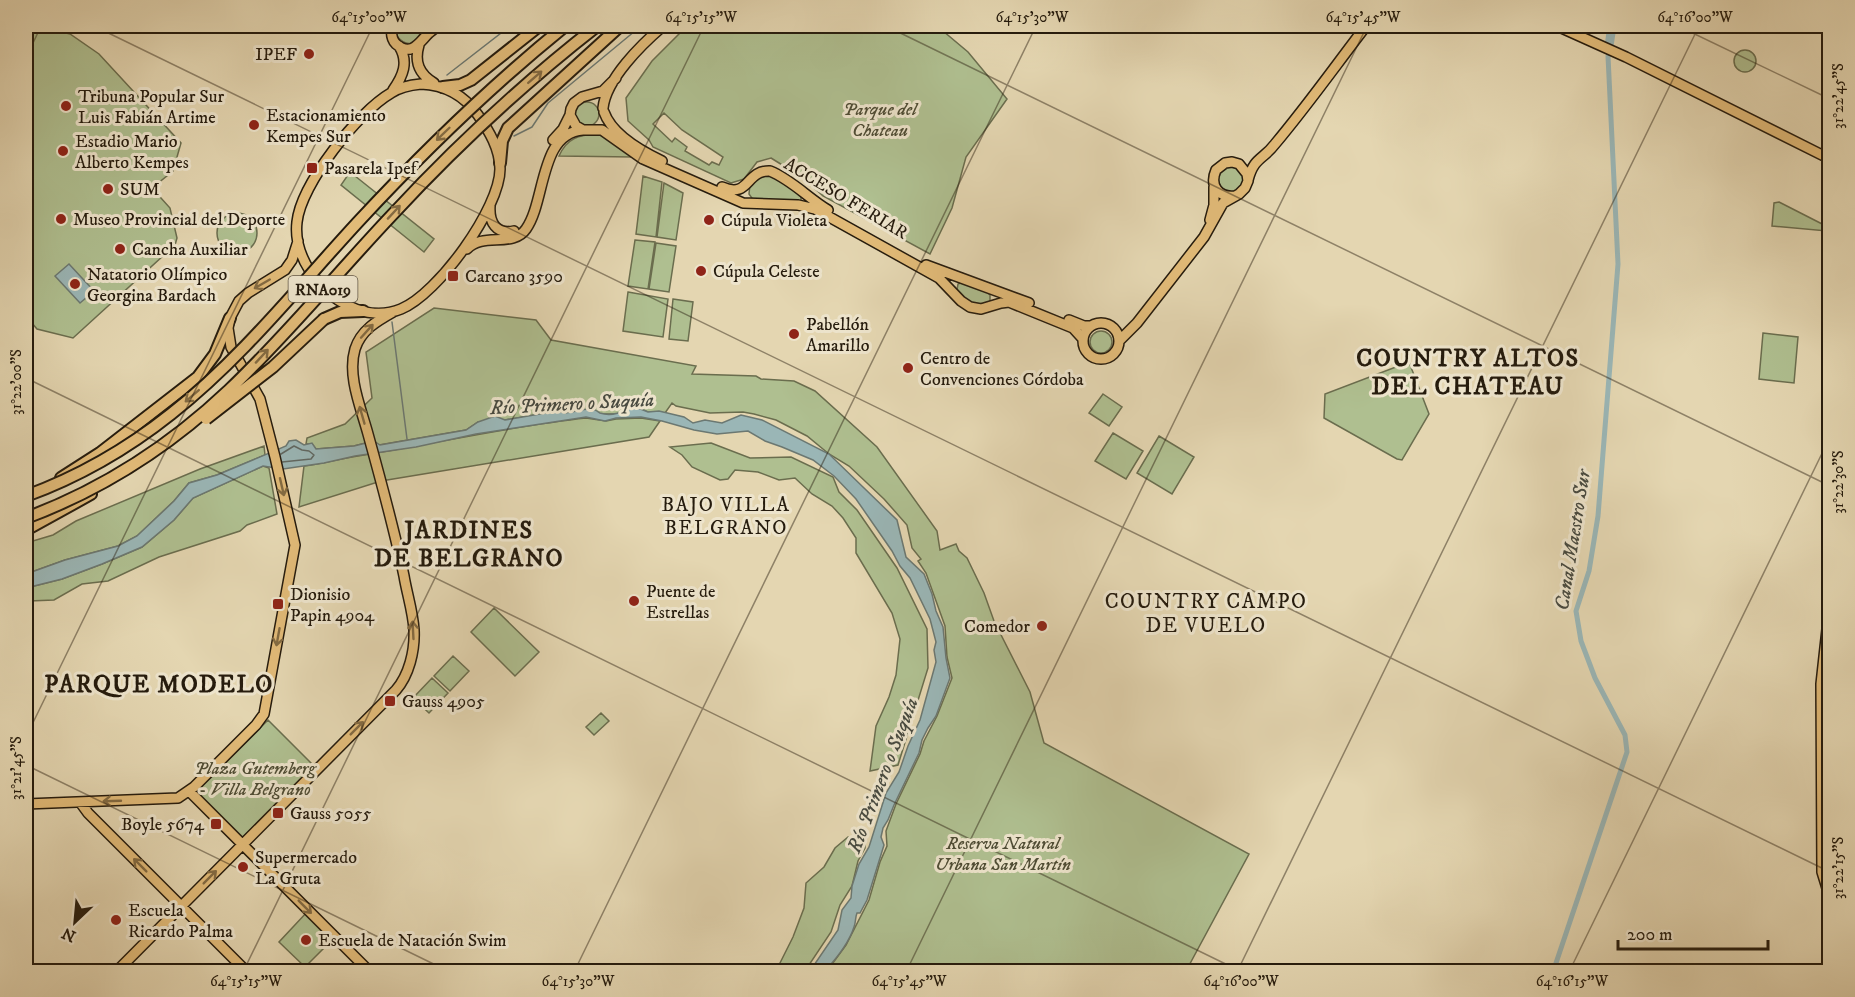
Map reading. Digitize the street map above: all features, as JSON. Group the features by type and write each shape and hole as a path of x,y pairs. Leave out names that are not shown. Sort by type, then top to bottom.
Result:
{"highway":[{"path":"440,86 460,85 468,82 539,26"},
{"name":"RNA019","path":"26,496 99,462 172,414 242,349 436,141 502,79 566,26"},
{"name":"RNA019","path":"26,518 71,498 136,463 185,428 228,391 450,155 516,94 597,26"},
{"path":"500,163 502,141 508,128 620,26"},
{"path":"136,463 159,454 248,388 324,319 340,312 363,311"},
{"path":"49,487 100,453 189,385 204,370 218,350 230,318"},
{"path":"26,530 92,494 112,477"}],"main road":[{"path":"392,26 391,35 404,56 405,68 393,91"},
{"path":"116,972 396,690 402,683 407,670 414,630 399,553 354,381 356,346 365,331 377,321 413,303 424,294 460,254 474,233 499,184 500,163 495,144 473,109 457,94 426,78 420,72 416,57 424,26"},
{"path":"399,46 409,48 434,29 442,26"},
{"path":"490,204 490,218 498,230 511,232 521,226 547,151 565,126 574,103 603,91 641,46 663,26"},
{"path":"1137,323 1122,327 1105,323 1091,326 1083,339 1085,349 1100,359 1113,354 1119,340 1137,323 1204,237 1224,203 1245,188 1255,162 1271,149 1366,26"},
{"path":"1557,26 1626,57 1830,159"},
{"path":"460,254 478,241 513,237 526,230 556,145 571,133 587,130 601,123 606,96 616,78"},
{"path":"393,312 363,311 344,304 323,286 307,266 298,242 296,226 304,198 319,171 349,132 377,103 393,91 411,85 440,86"},
{"path":"585,97 596,99 608,123 651,155 731,190 745,187 745,194 752,204"},
{"path":"570,115 573,123 587,130"},
{"path":"1204,237 1214,205 1213,178 1216,170 1221,164 1242,162 1251,158 1288,127"},
{"name":"ACCESO FERIAR","path":"587,130 606,132 648,161 743,203 798,206 821,213 943,281 964,303 974,308 985,308 1010,302 1073,328 1083,339"},
{"path":"1232,162 1244,168 1248,181"},
{"name":"ACCESO FERIAR","path":"745,187 754,175 767,170 805,192 820,205 934,269 994,288 1079,325 1091,326"},
{"path":"1214,186 1223,195 1236,196"},
{"path":"798,206 804,199 805,192"},
{"path":"26,804 176,799 184,796 256,725 264,714 294,553 294,540 260,399 231,347 228,328 237,304 245,295 285,270 292,260 298,242"},
{"path":"953,292 955,285 963,279"},
{"path":"994,288 994,305"},
{"path":"1105,323 1115,330 1119,340"},
{"path":"1830,602 1821,684 1822,872 1830,898"},
{"path":"189,791 370,972"},
{"path":"80,802 88,813 247,972"}],"green space":[{"path":"26,26 39,26 70,34 99,54 181,143 173,171 152,188 170,208 177,238 175,245 73,338 37,329 26,316"},
{"path":"397,26 419,26 419,37 414,43 405,43 397,36"},
{"name":"Parque del Chateau","path":"687,26 937,26 968,52 1007,99 966,157 952,208 930,254 823,196 805,180 771,158 757,162 744,179 731,183 653,147 649,140 628,121 626,98 652,61","holes":["664,113 682,130 723,157 719,165 712,162 709,165 685,151 687,147 675,138 672,142 653,124"]},
{"path":"1745,50 1755,57 1756,61 1749,71 1745,72 1735,65 1734,61 1741,51"},
{"path":"587,102 592,103 598,109 598,119 592,125 587,126 582,125 576,119 575,114 576,109 582,103"},
{"path":"597,134 606,137 632,157 559,156 570,141 585,135"},
{"path":"1234,165 1242,171 1244,181 1237,192 1226,193 1216,182 1220,169"},
{"path":"350,172 434,239 424,252 341,185"},
{"path":"765,172 801,193 801,200 797,203 754,201 749,194 750,184"},
{"path":"643,176 662,182 656,237 636,234"},
{"path":"664,183 683,193 676,240 657,237"},
{"path":"1779,202 1828,227 1827,231 1772,226 1774,203"},
{"path":"237,213 245,214 251,219 256,225 256,241 251,247 245,252 237,253 229,252 223,247 218,241 217,233 218,225 223,219 229,214"},
{"path":"635,240 655,242 648,289 628,286"},
{"path":"656,243 676,246 669,292 649,289"},
{"path":"963,282 987,292 990,295 990,302 981,306 967,302 957,290 958,284"},
{"path":"628,292 668,299 663,337 623,331"},
{"path":"673,299 693,302 688,341 669,339"},
{"name":"Reserva Natural Urbana San Martín","path":"434,308 536,320 551,340 696,366 692,374 756,376 761,379 794,381 815,391 877,447 937,531 940,550 956,544 959,551 967,558 984,593 994,621 1030,692 1044,743 1249,854 1186,971 827,971 846,945 869,900 887,846 886,831 896,804 952,678 947,657 945,626 926,573 918,561 921,559 912,548 907,525 884,499 849,466 829,454 807,436 776,420 743,412 710,413 676,406 672,403 665,413 648,412 633,406 622,413 615,414 565,414 557,411 478,422 466,430 379,445 373,441 354,446 316,449 312,444 306,444 307,438 345,424 372,398 366,352"},
{"path":"1101,331 1109,334 1112,342 1109,350 1101,353 1093,350 1090,342 1093,334"},
{"path":"1763,333 1798,337 1794,383 1759,379"},
{"path":"1409,362 1429,414 1402,460 1324,418 1325,394"},
{"path":"1103,394 1122,407 1109,426 1089,413"},
{"path":"586,418 606,421 641,418 660,421 649,437 381,481 299,507 304,466 500,430"},
{"path":"1113,433 1143,451 1126,479 1095,461"},
{"path":"1159,436 1194,457 1172,494 1137,473"},
{"path":"711,443 750,458 791,457 833,477 839,492 857,510 897,568 927,629 928,668 898,765 870,771 876,726 896,675 900,639 892,613 856,553 856,538 832,506 812,494 795,478 779,480 758,472 735,470 728,479 720,480 692,467 682,455 670,447"},
{"path":"264,446 265,455 217,475 189,483 174,501 137,536 118,546 65,560 26,574 26,543 53,535 76,521 200,469"},
{"path":"263,466 269,468 277,514 247,525 240,531 159,557 108,581 82,584 54,600 26,603 26,588 62,579 142,547 174,520 193,498"},
{"path":"494,608 539,652 515,676 471,632"},
{"path":"453,656 469,671 450,691 434,676"},
{"path":"432,678 448,693 429,713 413,698"},
{"path":"601,713 609,721 594,735 586,727"},
{"name":"Plaza Gutemberg - Villa Belgrano","path":"268,720 314,766 242,838 196,792"},
{"path":"848,837 865,840 865,848 858,861 852,886 840,905 831,932 805,971 776,971 804,908 806,883 824,867 835,848"},
{"name":"Escuela de Natación Swim","path":"307,912 334,938 305,967 279,942"}],"water":[{"name":"Natatorio Olímpico Georgina Bardach","path":"69,264 94,291 80,303 55,276"},
{"path":"633,406 648,412 659,411 684,417 693,423 705,420 722,423 741,415 762,420 829,454 897,520 906,557 924,574 932,594 943,627 950,678 936,716 922,740 919,753 883,828 881,837 884,845 867,900 860,913 857,913 846,945 825,971 810,971 838,930 842,910 851,898 859,864 869,847 886,793 899,772 920,720 936,662 934,650 936,642 930,619 910,578 892,551 856,499 834,476 813,460 765,441 748,431 717,434 641,417 605,421 586,417 476,434 324,463 283,469 263,466 193,498 174,520 142,547 62,579 26,588 26,574 65,560 118,546 137,536 174,501 189,483 217,475 286,446 289,441 296,440 304,445 312,443 316,449 354,446 374,441 380,445 466,430 478,422 495,416 505,420 557,411 566,413 586,409 613,414"}],"waterway":[{"path":"447,75 510,26"},
{"path":"514,136 532,127 548,103 641,26"},
{"name":"Canal Maestro Sur","path":"1609,46 1612,26"},
{"name":"Canal Maestro Sur","path":"1553,972 1627,752 1625,735 1595,678 1581,641 1576,611 1589,571 1598,516 1618,264 1608,56"},
{"path":"392,322 407,439"}],"place":[{"name":"IPEF","path":"309,54"},
{"name":"Tribuna Popular Sur Luis Fabián Artime","path":"66,106"},
{"name":"Estacionamiento Kempes Sur","path":"254,125"},
{"name":"Estadio Mario Alberto Kempes","path":"63,151"},
{"name":"Pasarela Ipef","path":"312,168"},
{"name":"SUM","path":"108,189"},
{"name":"Museo Provincial del Deporte","path":"61,219"},
{"name":"Cúpula Violeta","path":"709,220"},
{"name":"Cancha Auxiliar","path":"120,249"},
{"name":"Cúpula Celeste","path":"701,271"},
{"name":"Carcano 3590","path":"453,276"},
{"name":"Natatorio Olímpico Georgina Bardach","path":"75,284"},
{"name":"Pabellón Amarillo","path":"794,334"},
{"name":"Centro de Convenciones Córdoba","path":"908,368"},
{"name":"Puente de Estrellas","path":"634,601"},
{"name":"Dionisio Papin 4904","path":"278,604"},
{"name":"Comedor","path":"1042,626"},
{"name":"Gauss 4905","path":"390,701"},
{"name":"Gauss 5055","path":"278,813"},
{"name":"Boyle 5674","path":"216,824"},
{"name":"Supermercado La Gruta","path":"243,867"},
{"name":"Escuela Ricardo Palma","path":"116,920"},
{"name":"Escuela de Natación Swim","path":"306,940"}],"district":[{"name":"COUNTRY ALTOS DEL CHATEAU","path":"1468,372"},
{"name":"BAJO VILLA BELGRANO","path":"726,516"},
{"name":"JARDINES DE BELGRANO","path":"469,544"},
{"name":"COUNTRY CAMPO DE VUELO","path":"1206,613"},
{"name":"PARQUE MODELO","path":"159,684"}],"water label":[{"name":"Río Primero o Suquía","path":"572,403"},
{"name":"Río Primero o Suquía","path":"882,775"}]}
